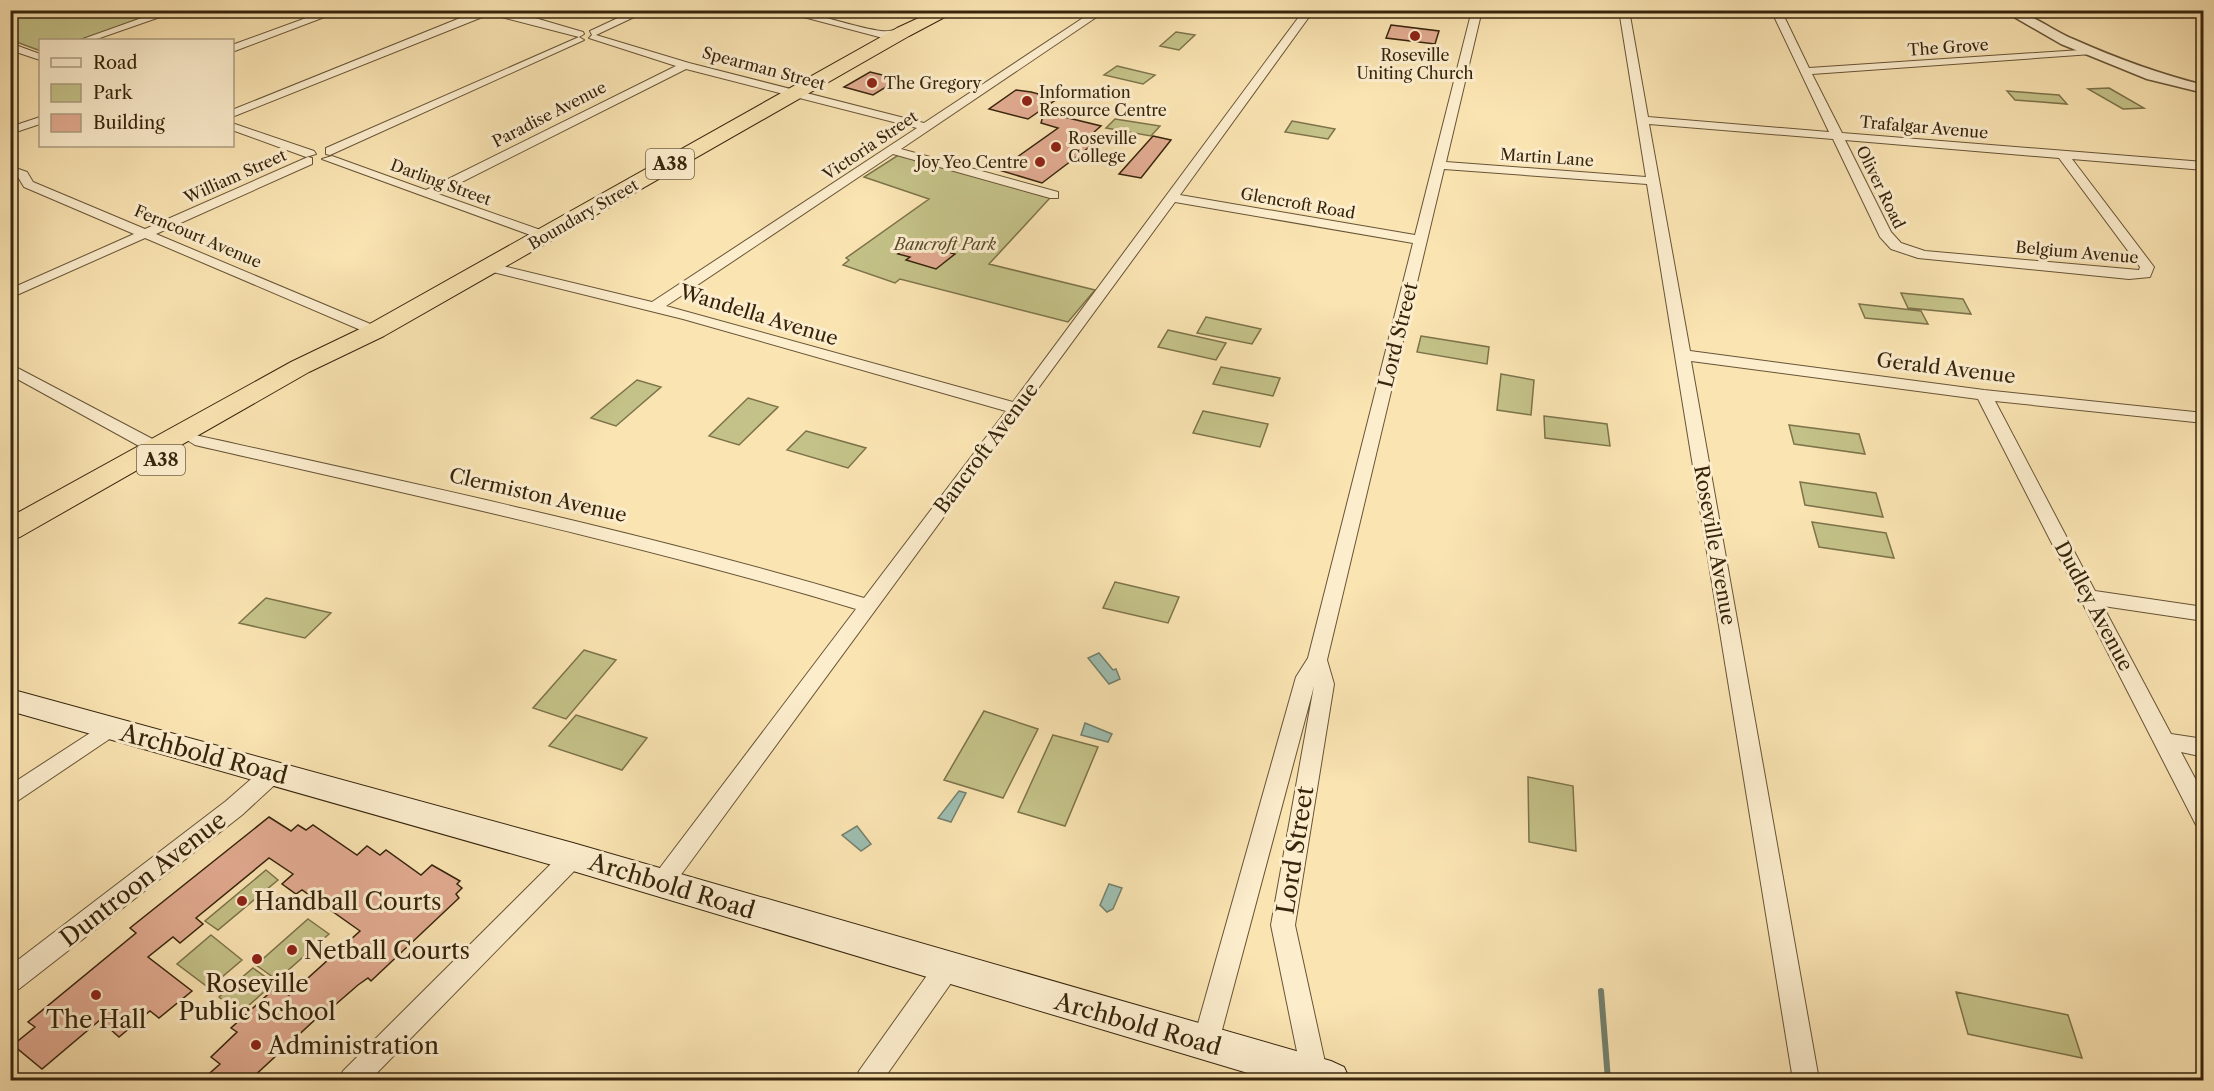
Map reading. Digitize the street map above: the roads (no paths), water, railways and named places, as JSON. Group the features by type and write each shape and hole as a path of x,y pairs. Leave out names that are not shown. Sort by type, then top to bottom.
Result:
{"highway":[{"name":"Boundary Street","path":"908,30 936,10"},
{"name":"Boundary Street","path":"10,530 300,367 345,347 490,267 908,30 950,10"},
{"name":"Boundary Street","path":"10,548 312,372 345,347"}],"main road":[{"name":"Archbold Road","path":"10,700 573,857 1323,1078"}],"street":[{"path":"88,39 175,10"},
{"path":"234,48 339,10"},
{"path":"519,16 532,10"},
{"path":"234,127 309,157 329,155 579,37 594,35 644,10"},
{"path":"782,10 883,35 908,30"},
{"name":"Victoria Street","path":"656,306 1102,10"},
{"name":"Bancroft Avenue","path":"662,884 1309,10"},
{"name":"Lord Street","path":"1205,1045 1306,676 1317,660 1477,10"},
{"name":"Roseville Avenue","path":"1624,10 1806,1080"},
{"name":"Oliver Road","path":"1776,10 1885,234 1896,246"},
{"path":"2008,10 2092,51 2159,78 2200,86"},
{"path":"234,113 486,11 519,16 579,37"},
{"name":"Spearman Street","path":"594,35 685,65 927,127"},
{"path":"10,46 39,56"},
{"name":"The Grove","path":"1806,71 2092,51"},
{"name":"Paradise Avenue","path":"428,194 685,65"},
{"path":"10,131 39,120"},
{"name":"Trafalgar Avenue","path":"1642,120 2204,166"},
{"path":"892,150 1054,195"},
{"name":"Darling Street","path":"329,155 544,236"},
{"name":"Belgium Avenue","path":"1896,246 1923,255 2129,276 2145,274 2147,267 2063,155"},
{"name":"William Street","path":"10,294 146,234 309,157"},
{"name":"Martin Lane","path":"1439,165 1652,181"},
{"name":"Ferncourt Avenue","path":"10,170 22,174 28,184 375,331"},
{"name":"Glencroft Road","path":"1171,197 1420,240"},
{"name":"Wandella Avenue","path":"490,267 656,306 846,363 1015,408"},
{"name":"Gerald Avenue","path":"1683,354 1984,395 2204,418"},
{"path":"10,368 156,448"},
{"name":"Dudley Avenue","path":"1984,395 2204,818"},
{"name":"Clermiston Avenue","path":"195,440 614,535 739,567 869,606"},
{"path":"2089,597 2204,614"},
{"name":"Lord Street","path":"1317,660 1324,684 1283,925 1323,1078"},
{"path":"10,797 110,728"},
{"path":"2165,741 2204,748"},
{"name":"Duntroon Avenue","path":"10,981 234,808 273,773"},
{"path":"352,1080 573,857"},
{"path":"868,1080 947,968"}],"waterway":[{"path":"1601,991 1608,1080"}],"place":[{"name":"Roseville Uniting Church","path":"1415,36"},
{"name":"The Gregory","path":"872,83"},
{"name":"Information Resource Centre","path":"1027,101"},
{"name":"Roseville College","path":"1056,147"},
{"name":"Joy Yeo Centre","path":"1040,162"},
{"name":"Handball Courts","path":"242,901"},
{"name":"Netball Courts","path":"292,950"},
{"name":"Roseville Public School","path":"257,959"},
{"name":"The Hall","path":"96,995"},
{"name":"Administration","path":"256,1045"}],"park label":[{"name":"Bancroft Park","path":"945,244"}]}
